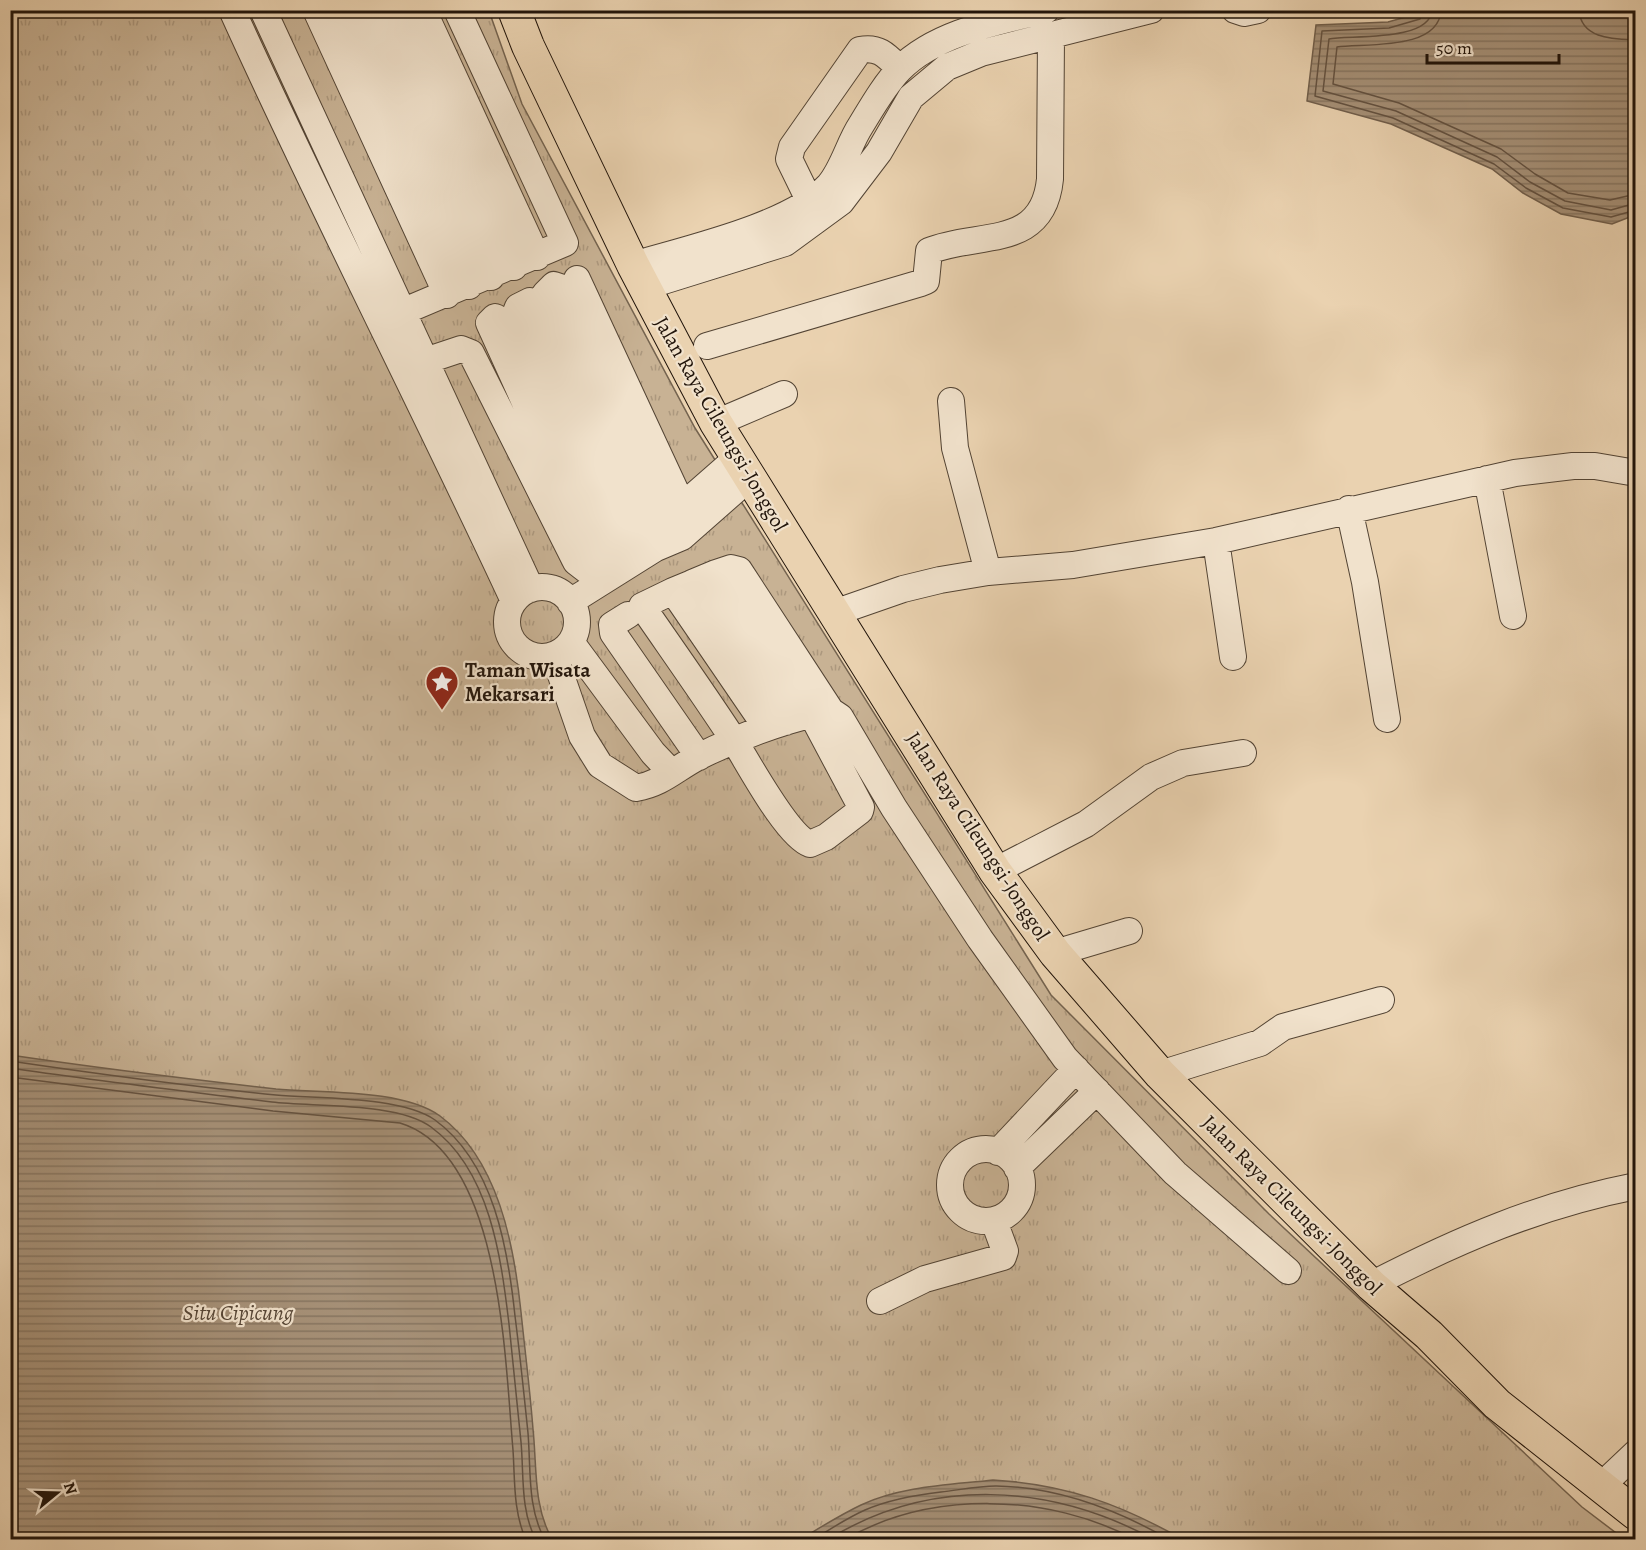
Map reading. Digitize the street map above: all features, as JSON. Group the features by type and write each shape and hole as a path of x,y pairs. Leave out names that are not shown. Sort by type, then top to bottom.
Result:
{"main road":[{"name":"Jalan Raya Cileungsi-Jonggol","path":"514,10 528,46 639,276 716,423 995,871 1055,953 1160,1074 1371,1285 1429,1335 1497,1404 1635,1514"}],"street":[{"path":"232,10 272,99 433,426 523,595"},
{"path":"263,10 425,361 523,595"},
{"path":"316,10 502,272"},
{"path":"342,10 502,272"},
{"path":"369,10 502,272"},
{"path":"396,10 502,272"},
{"path":"423,10 502,272"},
{"path":"440,10 502,272"},
{"path":"402,312 502,272 564,245 565,242 457,10"},
{"path":"639,276 764,225 809,200 830,184 860,126 900,69 934,44 973,29 1048,23 1151,10"},
{"path":"1235,10 1244,13 1258,10"},
{"path":"639,276 785,243 841,202 879,152 911,97 947,67 1048,23"},
{"path":"707,346 921,283 926,281 928,274 929,251 1010,233 1037,218 1048,199 1050,179 1048,23"},
{"path":"809,200 789,159 792,147 805,128 860,50 872,47 883,52 900,69"},
{"path":"570,602 636,540 676,492 577,279"},
{"path":"554,285 563,288 636,540 544,300 545,294 554,285"},
{"path":"528,302 532,302 541,312 636,540 516,312 518,307 528,302"},
{"path":"493,318 506,323 636,540 489,328 493,318"},
{"path":"425,361 461,350 471,353 576,562 589,572 743,468"},
{"path":"716,423 784,394"},
{"path":"951,401 957,458 988,572"},
{"path":"834,613 903,589 988,572 1073,565 1216,541 1487,479 1573,466 1595,466 1635,473"},
{"path":"1487,479 1513,616"},
{"path":"1349,509 1365,582 1387,719"},
{"path":"1216,541 1233,657"},
{"path":"716,573 822,713 861,807 860,811 815,843 810,844 801,839 770,799 718,748 613,633 612,625 635,610 683,587 716,573"},
{"path":"683,587 776,724"},
{"path":"523,595 555,590 570,602 577,619 562,649 582,736 600,765 636,788 657,784 671,772 718,748 776,724 822,713 840,717 894,808 980,939 1065,1058 1175,1173 1288,1271"},
{"path":"523,595 508,624 515,644 533,656 562,649"},
{"path":"635,610 718,748"},
{"path":"562,649 671,772"},
{"path":"995,871 1086,824 1150,777 1183,763 1243,753"},
{"path":"1055,953 1128,931"},
{"path":"1160,1074 1260,1043 1283,1027 1381,1000"},
{"path":"998,1152 1076,1069"},
{"path":"1017,1168 1097,1091"},
{"path":"981,1149 998,1152 1009,1158 1017,1168 1021,1184 1019,1199 1010,1212 994,1221 978,1220 961,1212 951,1196 950,1184 955,1166 969,1153 981,1149"},
{"path":"1371,1285 1424,1258 1524,1215 1552,1205 1635,1186"},
{"path":"880,1301 925,1279 1003,1257 1005,1251 994,1221"},
{"path":"1600,1486 1635,1453"}],"green space":[{"name":"Taman Wisata Mekarsari","path":"11,10 489,11 522,104 695,428 1051,995 1269,1214 1582,1507 1624,1539 11,1540"}],"water":[{"path":"1578,10 1635,17 1635,215 1612,224 1561,214 1523,193 1492,169 1391,124 1307,101 1316,25 1388,22 1427,11"},
{"name":"Situ Cipicung","path":"10,1055 276,1089 384,1097 424,1107 440,1116 460,1134 476,1155 500,1205 508,1231 521,1312 537,1486 542,1513 552,1539 11,1539"},
{"path":"993,1480 1044,1486 1091,1498 1114,1506 1182,1539 801,1539 861,1505 893,1494 926,1487"}],"place":[{"name":"Taman Wisata Mekarsari","path":"442,711"}]}
